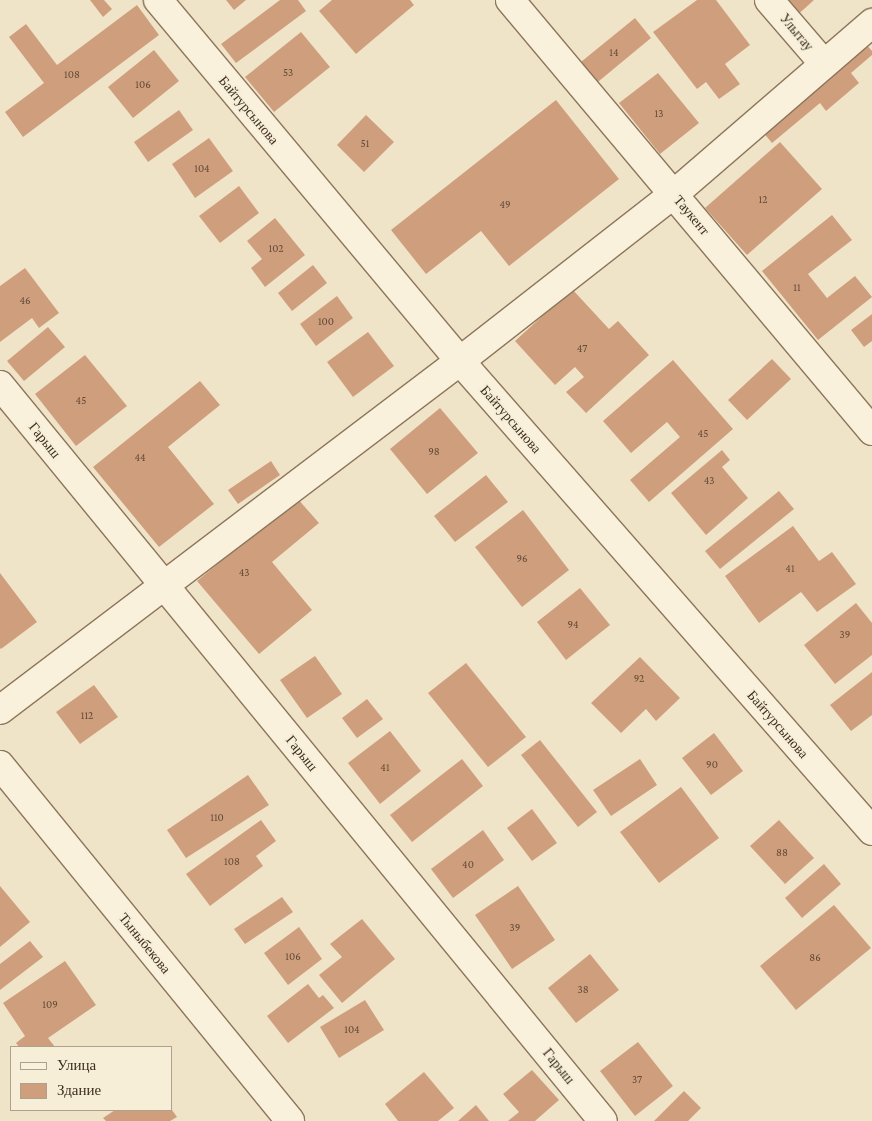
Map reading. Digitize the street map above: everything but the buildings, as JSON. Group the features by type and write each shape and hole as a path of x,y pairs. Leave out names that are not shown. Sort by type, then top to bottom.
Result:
{"street":[{"name":"Байтурсынова","path":"158,0 460,361 872,831"},
{"name":"Таукент","path":"510,0 872,431"},
{"name":"Улытау","path":"769,0 824,64"},
{"path":"0,710 460,361 674,194 872,23"},
{"name":"Гарыш","path":"0,385 603,1121"},
{"name":"Тыныбекова","path":"0,765 290,1121"}]}
